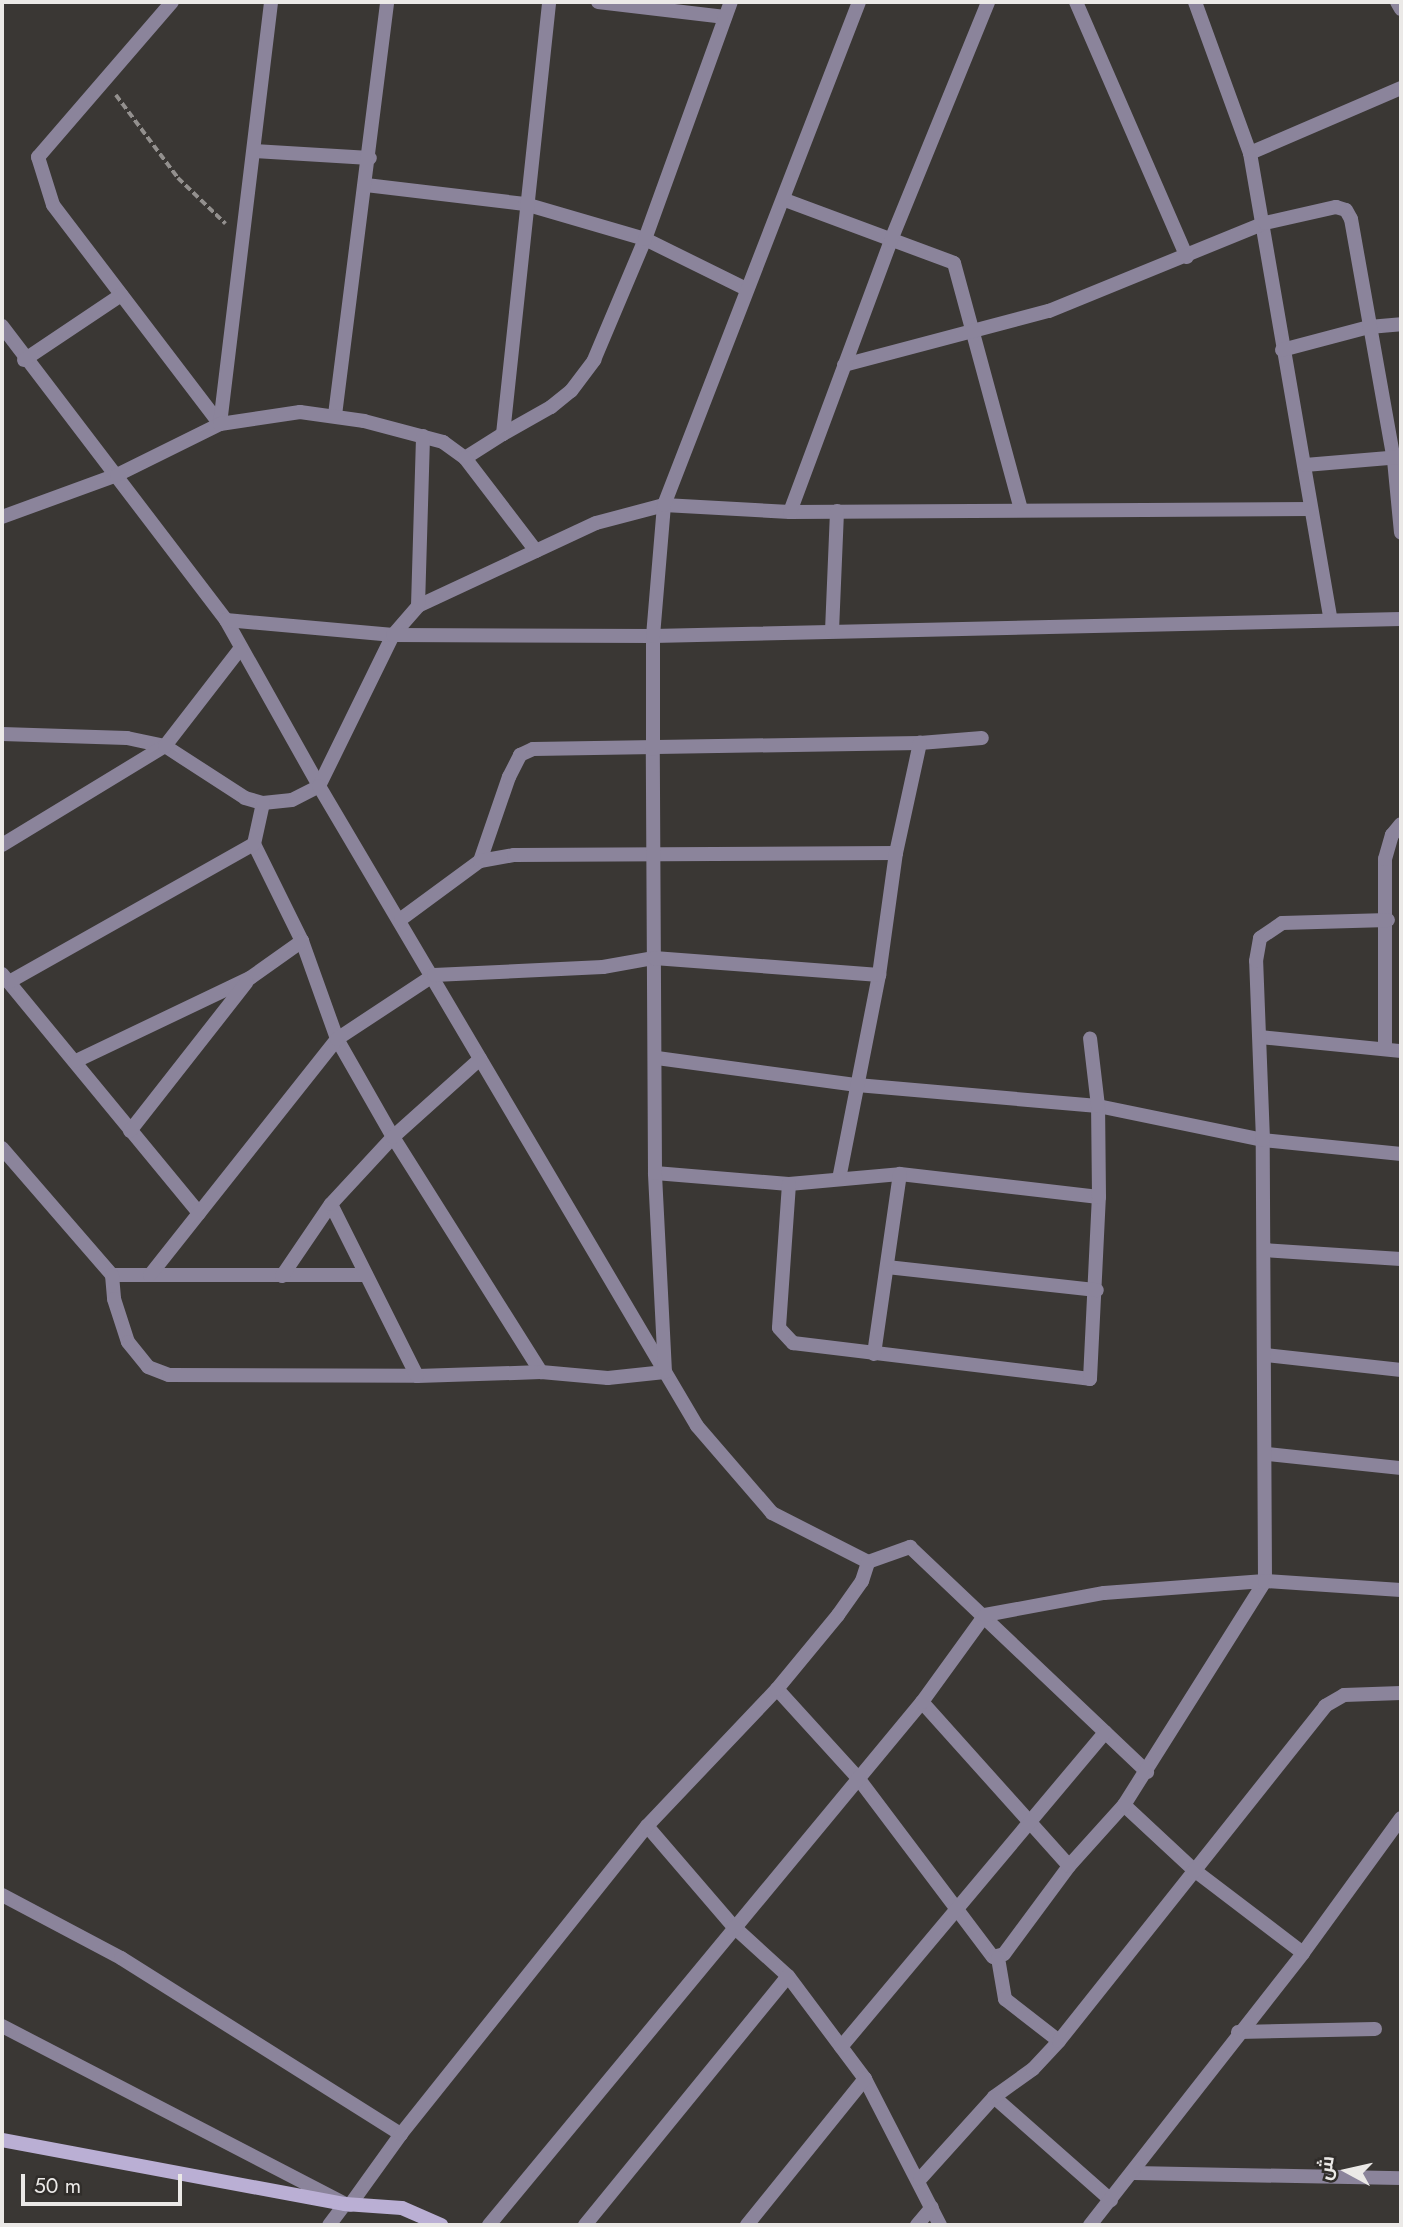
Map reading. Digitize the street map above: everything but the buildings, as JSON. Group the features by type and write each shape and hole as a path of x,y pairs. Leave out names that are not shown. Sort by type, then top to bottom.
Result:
{"street":[{"path":"172,2 38,157 53,205 220,424"},
{"path":"220,424 271,2"},
{"path":"335,415 370,158 387,2"},
{"path":"503,434 525,204 549,2"},
{"path":"598,2 725,17"},
{"path":"465,458 551,407 571,391 594,360 645,239 731,2"},
{"path":"665,1372 655,1173 657,1058 653,749 653,636 664,505 746,289 785,200 859,2"},
{"path":"790,512 891,240 988,2"},
{"path":"1195,2 1250,153 1265,223 1282,350 1331,620"},
{"path":"1081,3 1187,257"},
{"path":"1250,153 1401,88"},
{"path":"254,151 370,158"},
{"path":"366,185 525,204 645,239 746,289"},
{"path":"785,200 954,263 1021,509"},
{"path":"844,365 1049,311 1265,223 1336,206 1346,210 1397,458 1401,533"},
{"path":"24,360 121,295"},
{"path":"1282,350 1369,327 1401,324"},
{"path":"2,326 24,360 117,475 226,620 319,786 401,919 480,1059 697,1426 772,1513 868,1562 910,1548 985,1615 1147,1772"},
{"path":"2,515 117,475 220,424 300,412 335,415 443,442 465,458 536,551"},
{"path":"418,606 423,436"},
{"path":"1305,465 1397,458"},
{"path":"2,734 127,737 165,746 245,798 263,803 292,800 319,786 393,635 418,606 596,523 664,505 790,512 1310,509"},
{"path":"831,631 837,511"},
{"path":"226,620 393,635 653,636 1401,619"},
{"path":"2,845 165,746 240,649"},
{"path":"480,861 520,755 547,746 653,749 920,743 982,738"},
{"path":"838,1179 879,975 896,853 920,743"},
{"path":"263,803 254,844 302,941 337,1039 393,1137 541,1372"},
{"path":"1385,1049 1388,920 1385,859 1392,835 1401,824"},
{"path":"199,1213 5,978 254,844"},
{"path":"401,919 480,861 514,855 896,853"},
{"path":"1059,2041 1001,1993 998,1958 1069,1866 1124,1805 1265,1581 1267,1454 1263,1140 1256,961 1260,938 1282,923 1388,920"},
{"path":"76,1061 250,978 302,941"},
{"path":"150,1275 337,1039 434,975 603,967 654,958 879,975"},
{"path":"130,1131 250,978"},
{"path":"1260,1037 1401,1051"},
{"path":"789,1184 779,1328 784,1337 804,1347 1090,1379 1097,1290 1099,1198 1098,1106 1090,1038"},
{"path":"657,1058 857,1085 1098,1106 1263,1140 1401,1154"},
{"path":"282,1276 331,1204 393,1137 480,1059"},
{"path":"2,1147 112,1275 114,1298 128,1342 148,1367 169,1375 417,1376 541,1372 608,1378 665,1372"},
{"path":"655,1173 789,1184 900,1174 1099,1198"},
{"path":"874,1354 900,1174"},
{"path":"331,1204 417,1376"},
{"path":"1264,1250 1401,1259"},
{"path":"887,1267 1097,1290"},
{"path":"112,1275 366,1275"},
{"path":"1266,1355 1401,1370"},
{"path":"1267,1454 1401,1468"},
{"path":"329,2225 348,2205 401,2134 647,1826 777,1689 838,1615 862,1581 868,1562"},
{"path":"489,2225 733,1926 922,1702 985,1615 1104,1593 1265,1581 1401,1590"},
{"path":"777,1689 858,1778 988,1954 998,1958"},
{"path":"920,2179 994,2097 1033,2069 1059,2041 1325,1706 1343,1695 1401,1693"},
{"path":"922,1702 1069,1866"},
{"path":"841,2047 1105,1732"},
{"path":"1124,1805 1194,1870 1303,1953"},
{"path":"1090,2225 1135,2173 1238,2032 1303,1953 1400,1821"},
{"path":"647,1826 733,1926 788,1976 841,2047 864,2079 920,2179 940,2225"},
{"path":"2,1895 121,1958 401,2134"},
{"path":"585,2225 788,1976"},
{"path":"2,2026 348,2205"},
{"path":"1238,2032 1375,2029"},
{"path":"747,2225 864,2079"},
{"path":"994,2097 1111,2200"},
{"path":"4,2140 348,2205 402,2208 441,2225"},
{"path":"1135,2173 1401,2178"},
{"path":"917,2225 932,2207"}],"path":[{"path":"105,78 178,178 243,240"}]}
